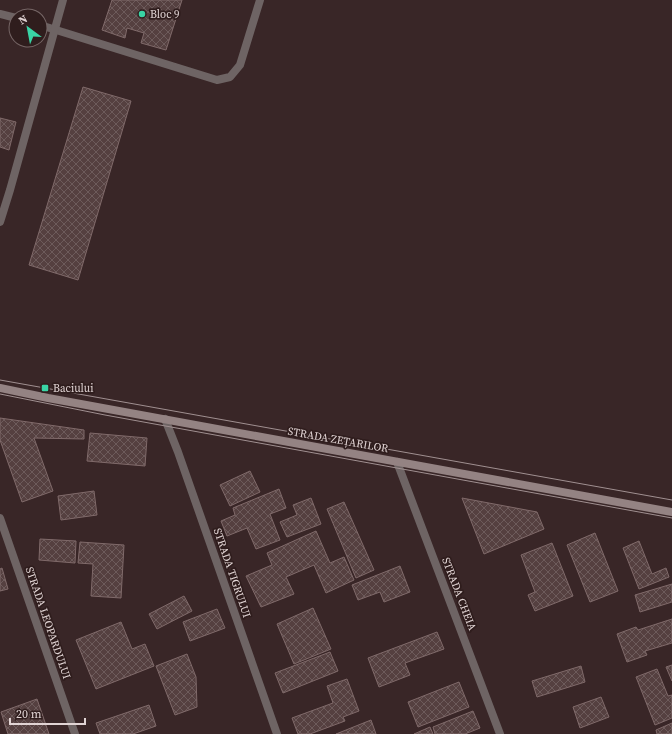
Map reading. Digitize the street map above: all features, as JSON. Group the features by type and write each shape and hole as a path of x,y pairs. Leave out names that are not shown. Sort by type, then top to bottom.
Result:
{"main road":[{"name":"STRADA ZEȚARILOR","path":"0,388 672,512"}],"street":[{"path":"0,222 56,30 63,0"},
{"path":"48,28 217,80 230,77 240,65 260,0"},
{"name":"STRADA TIGRULUI","path":"165,419 278,734"},
{"name":"STRADA CHEIA","path":"397,462 500,734"},
{"name":"STRADA LEOPARDULUI","path":"0,518 75,734"}],"building":[{"name":"Bloc 9","path":"112,0 182,0 166,50 141,43 144,33 127,28 125,38 102,30"},
{"path":"83,87 131,101 78,280 29,265"},
{"path":"0,118 16,122 9,150 0,147"},
{"path":"0,418 84,430 84,439 34,438 53,491 22,502 0,440"},
{"path":"90,433 147,438 145,466 87,461"},
{"path":"250,471 260,492 230,506 220,485"},
{"path":"279,489 286,508 270,514 280,540 256,549 247,528 227,536 221,521 235,515 233,508"},
{"path":"94,491 97,515 61,520 58,496"},
{"path":"311,498 321,524 287,537 280,522 297,515 293,505"},
{"path":"462,498 537,512 544,529 484,554"},
{"path":"344,502 374,570 356,578 327,509"},
{"path":"316,531 330,563 344,557 354,580 326,593 314,565 286,577 294,594 261,607 246,576 272,565 267,553"},
{"path":"595,533 618,591 590,602 567,545"},
{"path":"40,539 76,541 75,563 39,560"},
{"path":"639,541 652,574 666,568 669,577 639,589 623,548"},
{"path":"80,542 124,545 121,598 91,596 93,564 78,563"},
{"path":"552,543 573,596 535,611 528,595 535,592 521,555"},
{"path":"400,566 410,592 384,602 380,592 358,600 352,585"},
{"path":"2,568 8,589 0,591 0,569"},
{"path":"672,584 672,602 640,612 635,595"},
{"path":"184,596 192,611 157,629 149,614"},
{"path":"313,608 331,649 294,664 277,624"},
{"path":"217,609 225,628 190,641 183,622"},
{"path":"672,619 672,643 645,651 647,655 627,662 617,634 636,627 638,630"},
{"path":"121,622 132,649 145,644 154,666 96,689 76,640"},
{"path":"437,632 444,649 405,663 410,675 379,687 368,658"},
{"path":"330,652 338,671 283,693 275,673"},
{"path":"187,654 196,677 197,707 175,715 156,666"},
{"path":"672,665 672,681 666,667"},
{"path":"581,666 585,682 537,697 532,681"},
{"path":"657,669 668,696 672,695 672,718 655,725 636,677"},
{"path":"347,679 359,711 343,717 345,721 310,734 298,734 292,718 333,703 327,686"},
{"path":"459,682 469,707 418,727 408,702"},
{"path":"601,697 609,717 580,728 573,707"},
{"path":"37,699 49,734 8,734 1,712"},
{"path":"149,705 156,726 133,734 100,734 96,723"},
{"path":"473,711 480,728 465,734 435,734 433,727"},
{"path":"371,720 376,734 336,734"},
{"path":"672,723 672,734 657,734 656,730"},
{"path":"430,727 433,734 414,734"}],"tram line":[{"path":"0,380 672,500"},
{"path":"0,394 105,415 672,518"}],"place":[{"name":"Bloc 9","path":"142,14"},
{"name":"Baciului","path":"45,388"}]}
